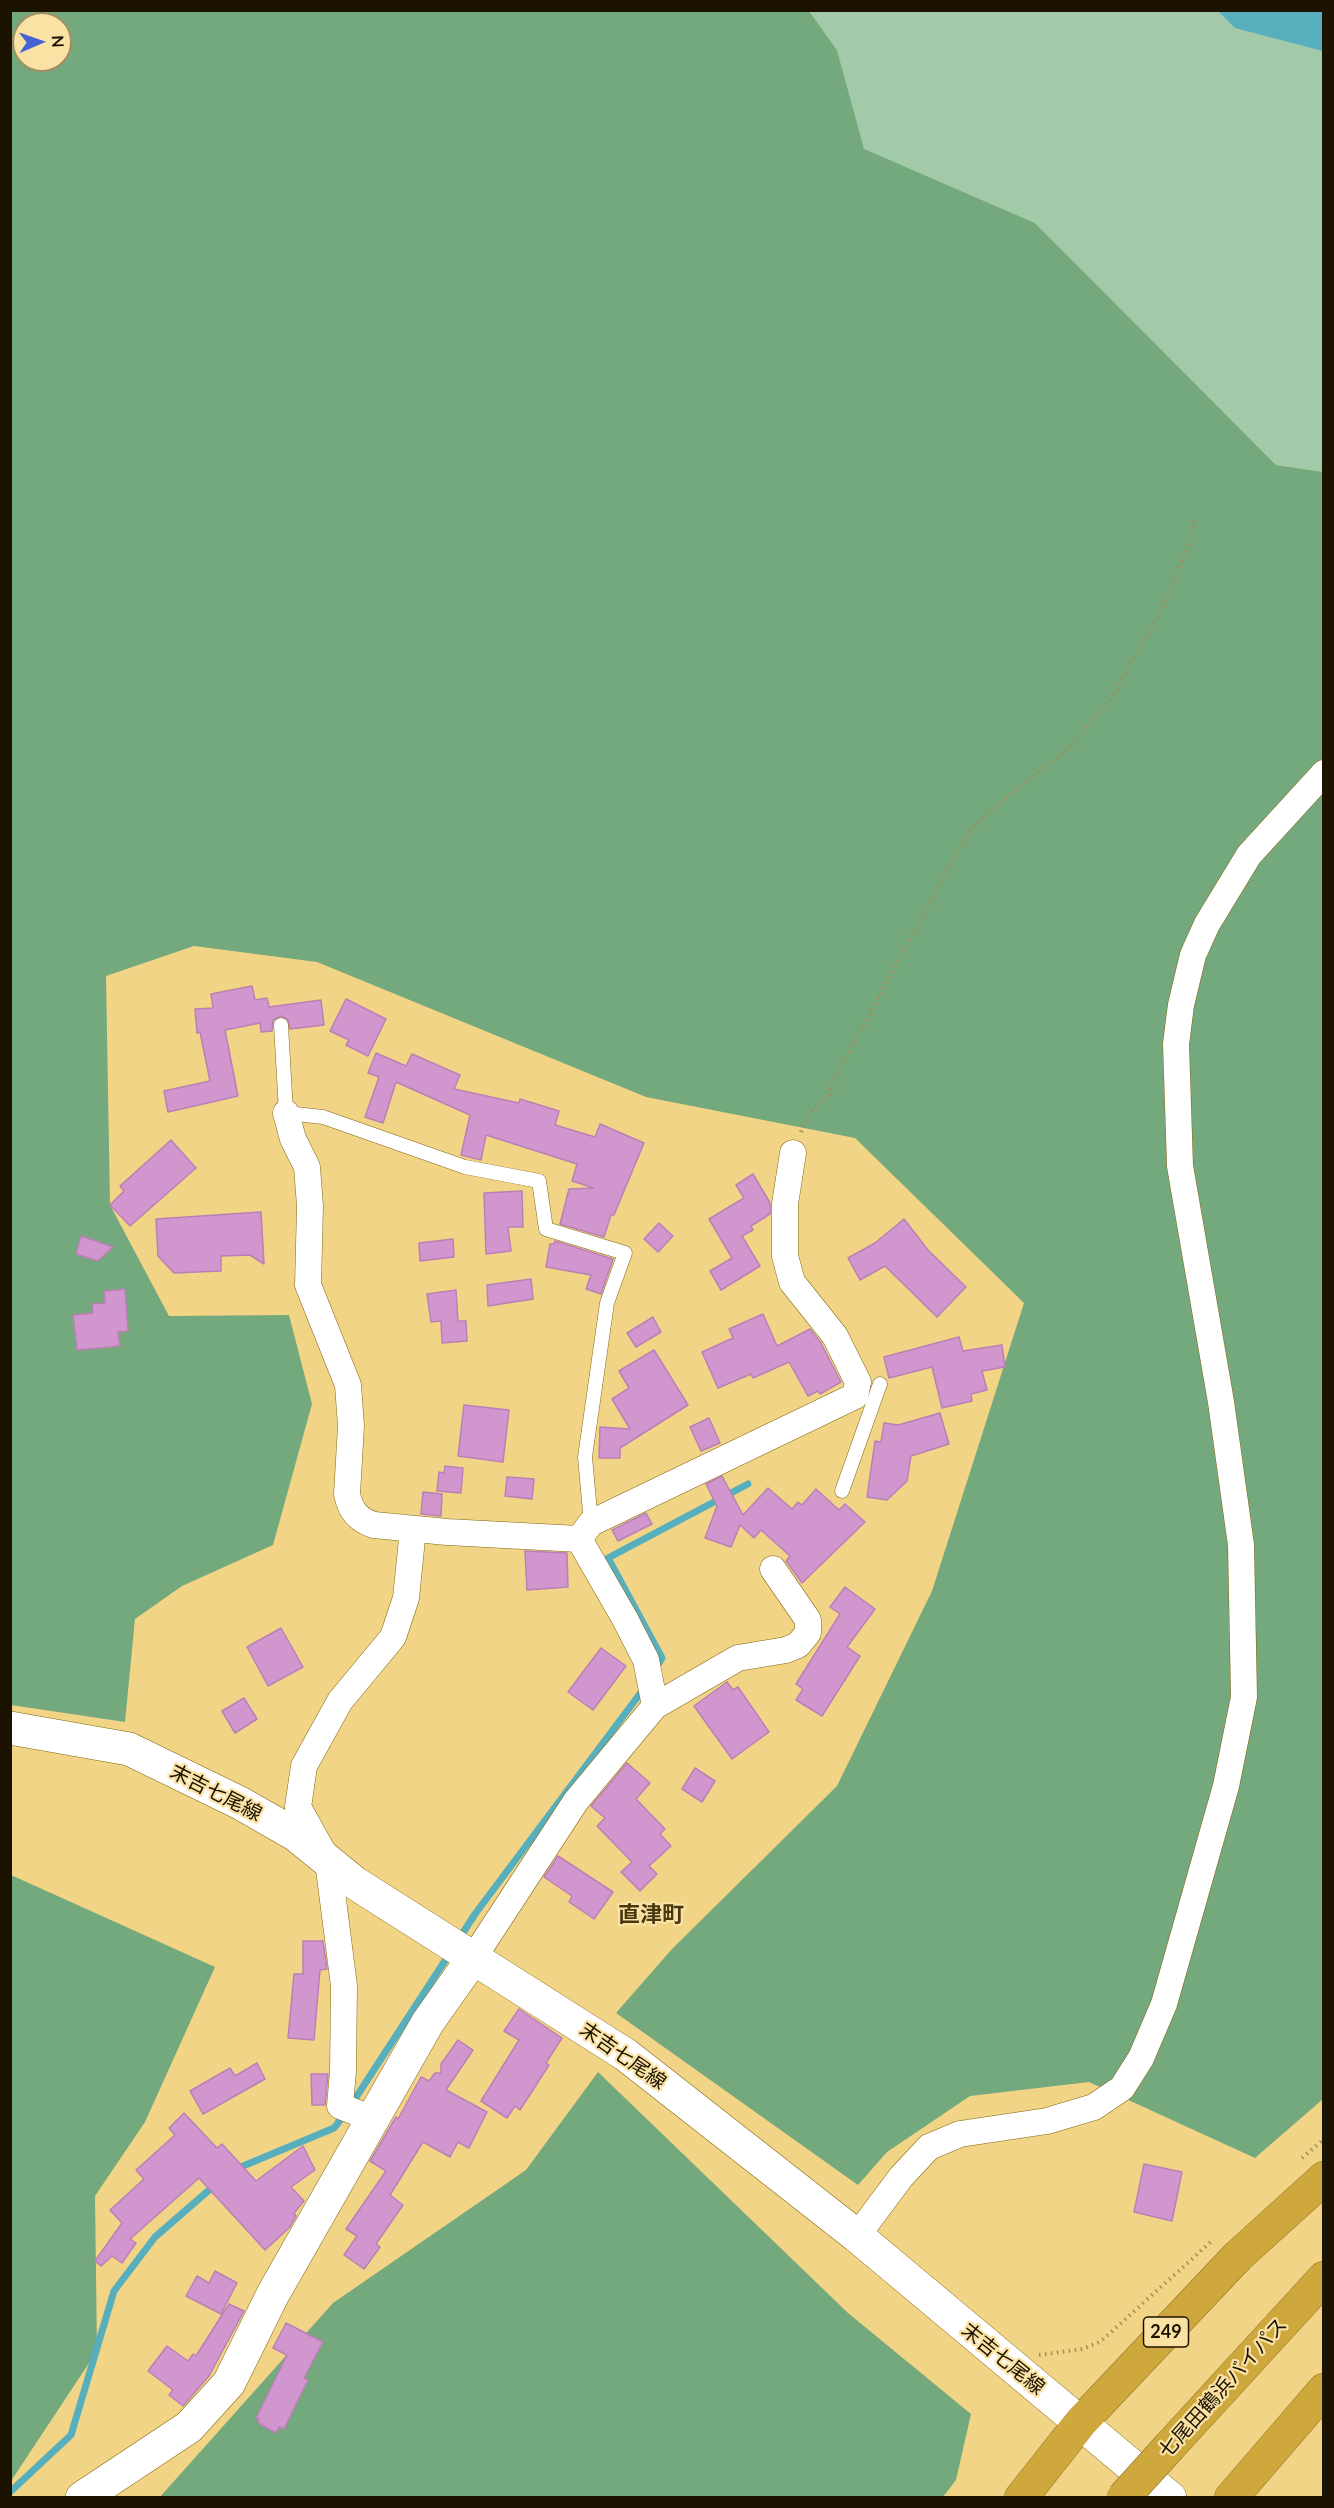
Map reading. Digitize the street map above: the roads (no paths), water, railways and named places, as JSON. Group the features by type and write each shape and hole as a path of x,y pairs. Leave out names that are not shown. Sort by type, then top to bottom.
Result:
{"highway":[{"name":"249","path":"1021,2498 1081,2422 1238,2256 1311,2170"},
{"name":"七尾田鶴浜バイパス","path":"1123,2498 1323,2278"},
{"path":"1231,2498 1323,2390"}],"main road":[{"name":"末吉七尾線","path":"10,1728 129,1749 240,1803 296,1836 356,1882 626,2055 857,2236 1170,2498"},
{"path":"82,2498 189,2427 229,2383 273,2294 428,2022 474,1957"}],"street":[{"path":"857,2236 901,2177 929,2147 960,2134 1047,2121 1094,2107 1122,2088 1141,2058 1164,2004 1226,1786 1244,1697 1241,1545 1221,1402 1180,1166 1176,1044 1180,1005 1193,955 1206,924 1249,855 1323,773"},
{"path":"286,1113 293,1139 307,1167 310,1206 308,1285 348,1385 351,1426 347,1494 349,1504 366,1523 413,1529 585,1531 855,1396 858,1382 835,1336 792,1282 785,1256 785,1204 793,1153"},
{"path":"373,2119 340,2106 344,2071 345,1986 328,1861 298,1807 304,1766 340,1701 393,1637 406,1598 413,1529"},
{"path":"585,1531 646,1660 655,1706"},
{"path":"474,1957 576,1802 655,1706 738,1658 786,1650 798,1645 808,1633 808,1620 772,1569"}],"lane":[{"path":"281,1025 286,1113 323,1117 465,1167 539,1181 546,1229 625,1253 608,1303 585,1457 585,1531"},
{"path":"842,1491 880,1384 855,1396"}],"water":[{"path":"1218,11 1323,11 1323,51 1235,28"}],"waterway":[{"path":"655,1670 662,1658 608,1558 748,1484"},
{"path":"459,1939 475,1914 645,1687"},
{"path":"351,2105 450,1953"},
{"path":"236,2169 334,2128 345,2114"},
{"path":"10,2492 71,2435 114,2291 155,2237 216,2184"}],"district":[{"name":"直津町","path":"651,1915"}]}
